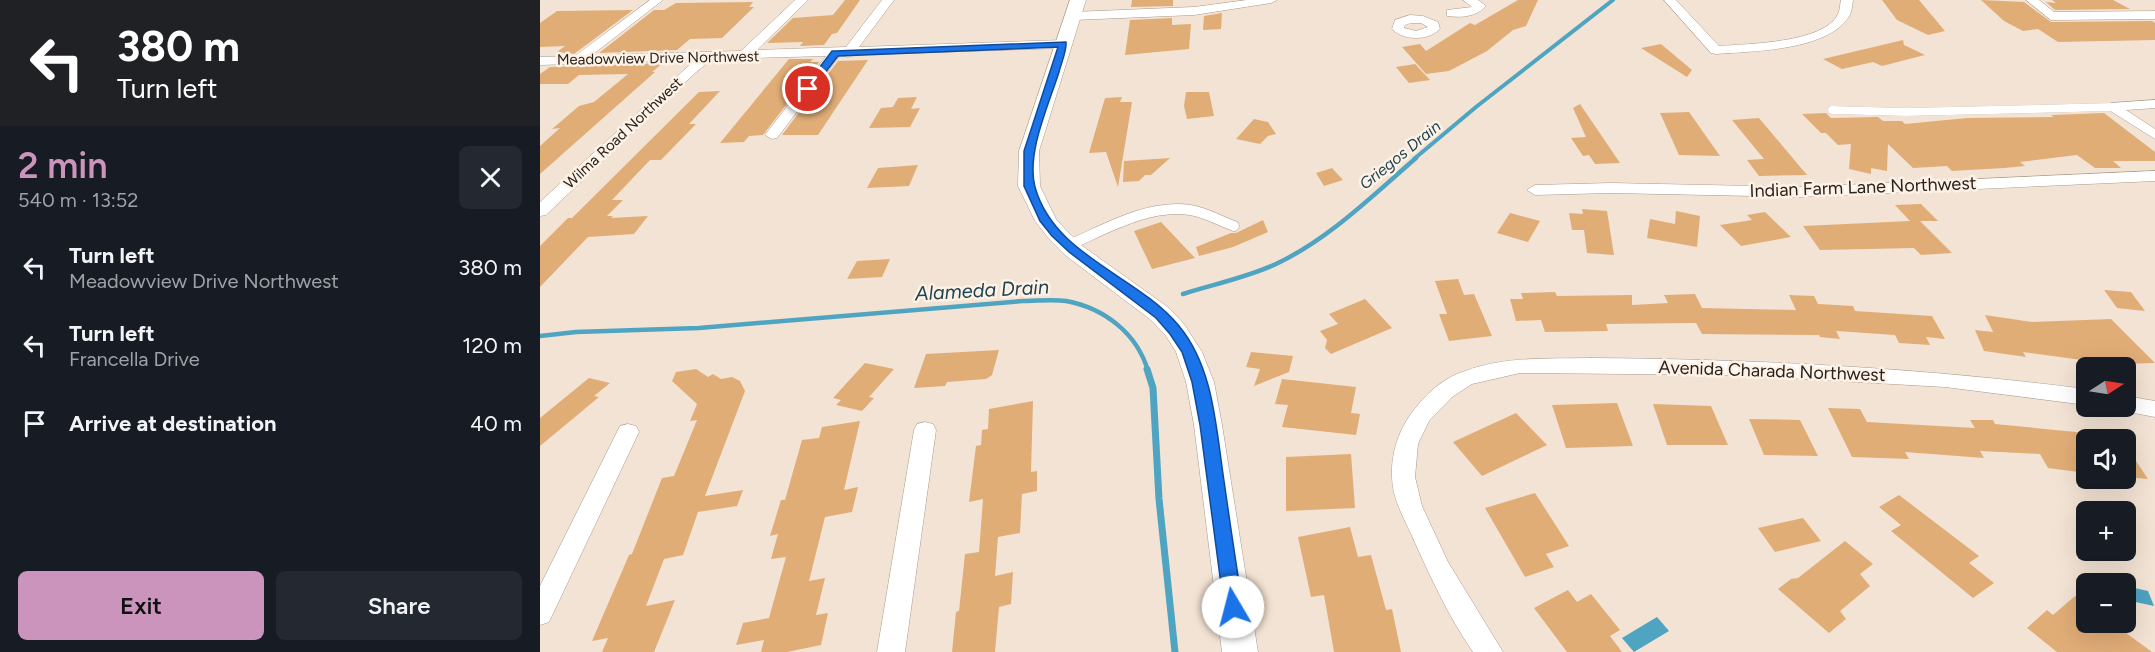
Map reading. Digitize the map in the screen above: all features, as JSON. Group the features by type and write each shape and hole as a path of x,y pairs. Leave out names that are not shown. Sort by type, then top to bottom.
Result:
{"street":[{"path":"578,60 657,0"},
{"path":"743,56 802,0"},
{"path":"772,135 888,0"},
{"path":"1240,652 1208,425 1200,382 1189,352 1175,330 1160,314 1069,245 1046,221 1029,186 1028,168 1029,151 1038,119 1075,8 1194,11 1271,0"},
{"path":"1432,24 1445,20 1451,6 1466,13 1478,9 1480,6 1469,0"},
{"path":"1671,0 1716,50 1779,45 1815,36 1842,20 1848,10 1847,0"},
{"path":"2032,0 2051,16 2155,15"},
{"name":"Meadowview Drive Northwest","path":"540,61 842,53 1063,44"},
{"name":"Wilma Road Northwest","path":"540,211 690,70 707,57"},
{"path":"2111,107 2155,104"},
{"path":"2111,107 2155,135"},
{"name":"Indian Farm Lane Northwest","path":"1534,190 1611,188 1798,192 2155,176"},
{"name":"Avenida Charada Northwest","path":"1489,652 1470,626 1433,558 1406,494 1403,451 1416,422 1434,400 1459,382 1487,372 1520,366 1765,369 1912,377 2076,396"},
{"path":"2136,406 2155,409"},
{"path":"891,652 925,430"},
{"path":"540,613 628,432"}],"lane":[{"path":"1833,110 1906,112 2111,107"},
{"path":"1069,245 1136,218 1174,209 1192,211 1234,226"}],"water":[{"path":"2136,588 2148,591 2154,606 2136,602"},
{"path":"1657,617 1669,631 1634,652 1622,638"}],"building":[{"path":"845,0 860,0 837,33 832,34 824,45 800,46 803,42 767,43 793,18 833,15"},
{"path":"1132,0 1173,0 1173,6 1131,7"},
{"path":"1518,0 1538,0 1526,26 1513,30 1487,51 1449,71 1426,74 1402,47 1420,44 1426,51 1470,23 1475,25"},
{"path":"1882,0 1919,0 1945,31 1928,35 1897,20"},
{"path":"1981,0 2024,2 2051,22 2152,21 2155,23 2155,40 2058,42 2038,29 2023,31 2004,21"},
{"path":"2052,0 2113,0 2130,9 2055,10 2046,2 2056,3"},
{"path":"753,2 749,7 754,7 722,38 690,39 677,50 599,53 654,10 664,10 676,3"},
{"path":"633,10 574,54 557,52 565,46 540,47 540,23 557,11"},
{"path":"1222,13 1221,29 1203,30 1204,16"},
{"path":"1172,18 1172,25 1191,24 1189,49 1125,55 1130,20"},
{"path":"1903,40 1904,45 1925,55 1882,66 1873,62 1842,69 1823,59"},
{"path":"1661,44 1692,70 1687,77 1641,48"},
{"path":"789,59 813,59 810,62 819,62 763,135 749,136 744,142 720,143"},
{"path":"868,60 818,135 782,135 838,61"},
{"path":"663,63 540,174 540,146 560,128 552,129 579,106 594,102 628,74 579,75 568,84 540,84 540,74 550,67"},
{"path":"1415,64 1430,80 1409,83 1396,67"},
{"path":"720,91 689,124 696,124 661,160 650,160 612,200 623,200 607,216 613,216 611,218 648,216 634,234 588,237 540,287 540,246 568,218 572,218 699,92"},
{"path":"1186,92 1209,92 1214,116 1187,119 1184,106"},
{"path":"917,97 911,109 920,108 910,127 869,128 881,108 893,107 898,98"},
{"path":"1122,97 1120,102 1132,102 1118,187 1106,152 1089,153 1105,98"},
{"path":"1580,104 1620,163 1595,164 1589,155 1583,156 1571,138 1586,137 1573,108"},
{"path":"1689,112 1720,156 1679,155 1660,113"},
{"path":"1826,113 1831,118 1878,117 1883,121 1902,121 1905,124 1967,118 2054,117 2051,115 2104,113 2155,152 2155,161 2113,161 2121,168 2095,168 2077,155 2020,162 2025,166 1952,171 1947,166 1913,168 1888,144 1887,171 1871,168 1871,174 1849,169 1851,144 1838,145 1826,133 1821,133 1802,114"},
{"path":"1759,118 1807,175 1759,176 1747,160 1764,159 1732,120"},
{"path":"1254,119 1268,122 1276,134 1268,136 1260,144 1236,139"},
{"path":"1170,158 1151,175 1145,175 1139,181 1123,182 1124,161"},
{"path":"918,165 909,186 867,188 878,168"},
{"path":"1332,168 1343,180 1324,186 1316,173"},
{"path":"1921,204 1938,221 1920,221 1952,253 1921,255 1914,248 1820,250 1803,226 1910,221 1895,205"},
{"path":"1582,209 1607,211 1614,255 1587,253 1584,230 1572,230 1569,213 1583,214"},
{"path":"1676,211 1700,216 1697,247 1647,238 1650,219 1675,224"},
{"path":"1765,212 1791,237 1741,246 1720,225 1752,220 1747,215"},
{"path":"1510,213 1540,221 1528,242 1497,233"},
{"path":"1263,220 1268,232 1233,247 1199,256 1196,247 1236,233"},
{"path":"1161,222 1195,258 1152,269 1134,231"},
{"path":"890,259 882,277 847,279 857,261"},
{"path":"1458,279 1464,295 1474,294 1492,336 1449,341 1439,314 1447,314 1435,281"},
{"path":"2104,290 2131,292 2145,311 2117,308"},
{"path":"1555,292 1557,296 1632,295 1632,305 1668,303 1664,295 1695,294 1702,308 1796,310 1789,295 1814,296 1818,304 1853,306 1855,311 1932,316 1945,339 1926,337 1930,345 1899,343 1895,335 1836,331 1840,339 1819,335 1702,334 1696,323 1606,324 1608,331 1545,332 1541,320 1516,321 1510,299 1523,299 1521,293"},
{"path":"1365,299 1392,328 1331,354 1325,348 1327,340 1320,331 1338,324 1329,314"},
{"path":"1985,315 2032,322 2111,319 2155,363 2136,364 2136,357 2076,357 2076,359 2023,352 2026,357 1984,351 1975,330 1993,332"},
{"path":"999,350 992,375 986,379 947,382 945,386 914,388 926,354"},
{"path":"1251,352 1293,356 1289,372 1254,386 1260,369 1246,367"},
{"path":"865,363 894,369 869,397 874,398 862,411 836,405 841,400 833,398"},
{"path":"696,369 708,377 713,374 721,379 732,377 740,381 745,391 705,496 743,490 737,506 698,512 683,555 664,559 646,606 675,600 654,652 602,652 608,638 592,641 629,555 632,554 662,478 674,476 697,420 690,421 697,404 672,381 676,372"},
{"path":"589,378 610,383 594,396 599,397 540,446 540,418"},
{"path":"1282,379 1356,387 1351,413 1360,414 1356,435 1282,427 1288,405 1275,404"},
{"path":"1033,401 1031,472 1037,471 1037,491 1022,494 1020,533 998,537 995,576 1013,572 1011,604 999,607 995,652 952,652 965,554 979,552 983,499 969,502 976,446 981,445 982,430 988,429 989,409"},
{"path":"1617,403 1633,446 1566,448 1552,405"},
{"path":"1653,404 1711,406 1728,445 1667,445"},
{"path":"1828,408 1860,409 1867,422 1975,428 1970,420 1993,420 1995,424 2076,432 2076,472 2048,468 2040,454 1980,451 1984,458 1905,452 1909,459 1852,457"},
{"path":"1516,413 1547,445 1482,476 1453,442"},
{"path":"1749,419 1800,420 1818,456 1764,455"},
{"path":"860,421 844,490 858,487 852,512 825,517 809,581 825,578 816,615 828,613 821,645 787,652 761,652 764,640 736,645 743,623 769,618 786,557 771,559 778,534 770,536 781,500 785,500 802,440 819,438 822,427"},
{"path":"1351,454 1355,508 1286,511 1286,457"},
{"path":"2136,461 2148,479 2136,478"},
{"path":"1535,493 1569,546 1546,554 1554,567 1525,577 1485,508"},
{"path":"1899,495 1979,556 1969,563 1994,583 1973,598 1891,531 1901,525 1879,507"},
{"path":"1803,518 1821,541 1775,552 1758,528"},
{"path":"1350,527 1358,557 1371,555 1386,610 1392,609 1401,652 1334,652 1324,595 1311,597 1298,537"},
{"path":"1845,541 1873,564 1860,574 1870,586 1840,611 1846,619 1829,633 1778,589 1791,579 1798,578"},
{"path":"1568,590 1577,602 1591,594 1620,630 1610,636 1622,652 1567,652 1534,608"},
{"path":"2075,596 2076,633 2126,633 2152,652 2057,652 2027,628 2047,610 2053,615"}],"waterway":[{"name":"Griegos Drain","path":"1414,159 1476,107 1613,0"},
{"name":"Griegos Drain","path":"1183,294 1253,273 1295,254 1349,216 1416,158"},
{"name":"Alameda Drain","path":"540,336 576,332 699,328 1023,301 1061,300 1080,304 1106,316 1117,324 1136,345 1148,371"},
{"name":"Alameda Drain","path":"1147,369 1153,388 1159,499 1175,652"}],"route":[{"path":"808,89 835,53 1063,44 1029,151 1029,186 1046,221 1057,234 1073,250 1160,314 1175,330 1189,352 1200,382 1208,425 1233,607"}]}
